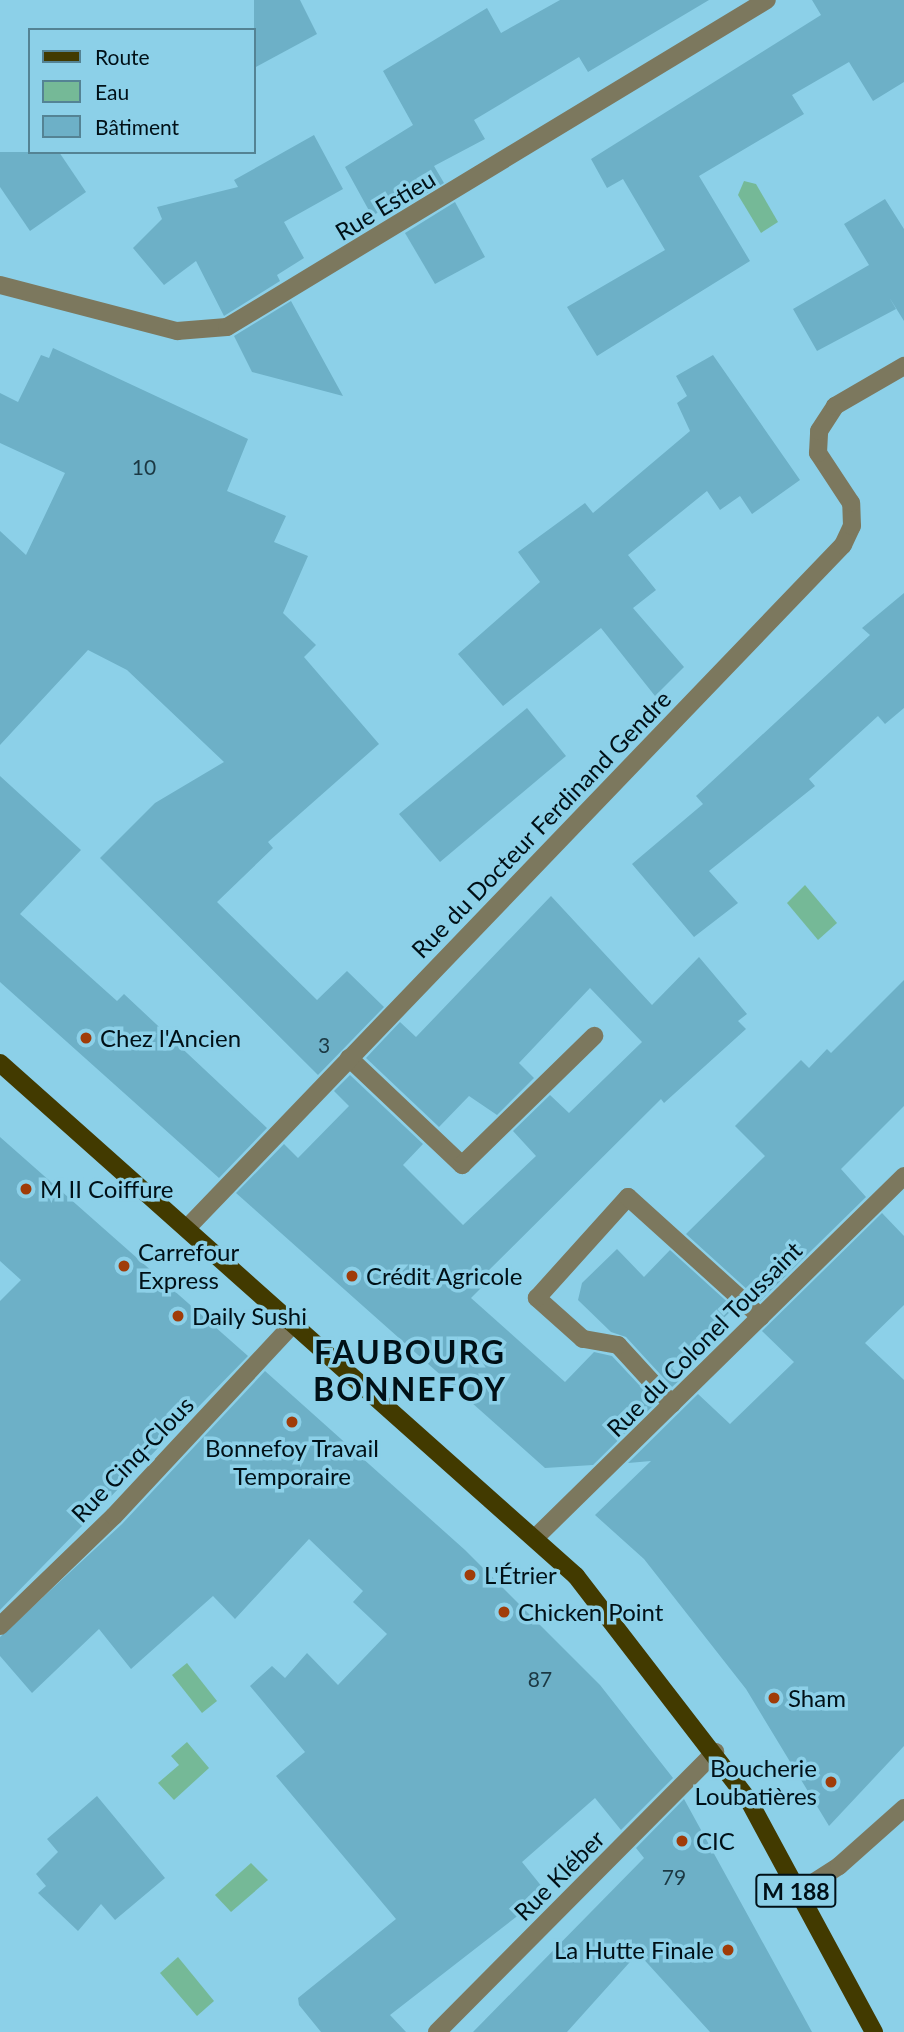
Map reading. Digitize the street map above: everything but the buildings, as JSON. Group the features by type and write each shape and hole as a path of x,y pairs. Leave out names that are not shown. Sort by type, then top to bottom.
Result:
{"main road":[{"name":"M 188","path":"0,1063 537,1536 625,1634 715,1752 874,2032"}],"street":[{"name":"Rue Estieu","path":"0,285 177,331 227,327 767,0"},
{"name":"Rue du Docteur Ferdinand Gendre","path":"187,1228 843,545 852,526 851,503 818,453 819,432 835,406 904,366"},
{"path":"349,1058 462,1165 594,1036"},
{"name":"Rue du Colonel Toussaint","path":"537,1536 904,1176"},
{"path":"672,1404 618,1345 583,1339 537,1298 628,1197 761,1317"},
{"name":"Rue Cinq-Clous","path":"0,1626 114,1517 295,1322"},
{"name":"Rue Kléber","path":"437,2032 715,1752"},
{"path":"797,1893 839,1867 904,1808"}],"water":[{"path":"744,181 756,184 778,222 761,233 738,195"},
{"path":"805,885 837,923 818,940 787,903"},
{"path":"187,1663 217,1701 202,1713 172,1675"},
{"path":"187,1742 209,1768 174,1800 158,1783 179,1765 171,1756"},
{"path":"251,1863 268,1880 231,1912 215,1895"},
{"path":"178,1957 214,2001 197,2016 160,1973"}],"place":[{"name":"Chez l'Ancien","path":"86,1038"},
{"name":"M II Coiffure","path":"26,1189"},
{"name":"Carrefour Express","path":"124,1266"},
{"name":"Crédit Agricole","path":"352,1276"},
{"name":"Daily Sushi","path":"178,1316"},
{"name":"Bonnefoy Travail Temporaire","path":"292,1422"},
{"name":"L'Étrier","path":"470,1575"},
{"name":"Chicken Point","path":"504,1612"},
{"name":"Sham","path":"774,1698"},
{"name":"Boucherie Loubatières","path":"831,1782"},
{"name":"CIC","path":"682,1841"},
{"name":"La Hutte Finale","path":"728,1950"}],"district":[{"name":"FAUBOURG BONNEFOY","path":"410,1372"}]}
